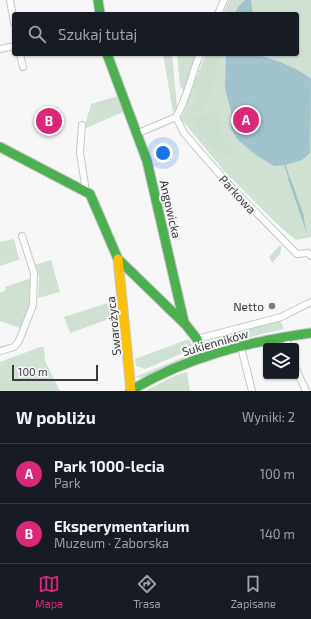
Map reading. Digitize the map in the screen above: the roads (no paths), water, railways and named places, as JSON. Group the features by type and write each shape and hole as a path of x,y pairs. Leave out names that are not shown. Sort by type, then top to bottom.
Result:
{"street":[{"path":"10,0 12,12"},
{"path":"98,0 100,12"},
{"path":"219,12 224,0"},
{"path":"0,49 12,46"},
{"path":"20,56 23,68"},
{"name":"Angowicka","path":"108,56 136,134 148,161 184,322"},
{"path":"136,134 176,117 188,94 192,74 199,56"},
{"name":"Parkowa","path":"176,117 184,133 206,159 296,254 308,253 311,256"},
{"path":"82,125 80,152 86,192"},
{"path":"0,147 86,192 94,202 118,259 184,322 197,339 204,357"},
{"path":"0,351 14,347 19,341 33,305 34,273 22,236"},
{"name":"Swarożyca","path":"118,259 122,289 130,391"},
{"path":"122,289 138,277"},
{"path":"197,339 281,317 311,302"},
{"path":"173,311 180,304"},
{"name":"Sukienników","path":"130,391 165,371 204,357 287,336 311,333"},
{"path":"241,347 252,391"},
{"path":"299,376 306,391"}],"water":[{"path":"245,0 251,0 253,12 236,12 238,7"},
{"path":"226,56 262,56 283,63 306,75 311,79 310,153 302,160 285,165 274,166 256,155 237,139 231,128 231,111 225,88"},
{"path":"290,177 303,213 307,234 288,179"}],"waterway":[{"path":"285,165 289,178"}],"place":[{"name":"Park 1000-lecia","path":"246,120"},
{"name":"Eksperymentarium","path":"49,121"},
{"name":"Netto","path":"272,306"}]}
